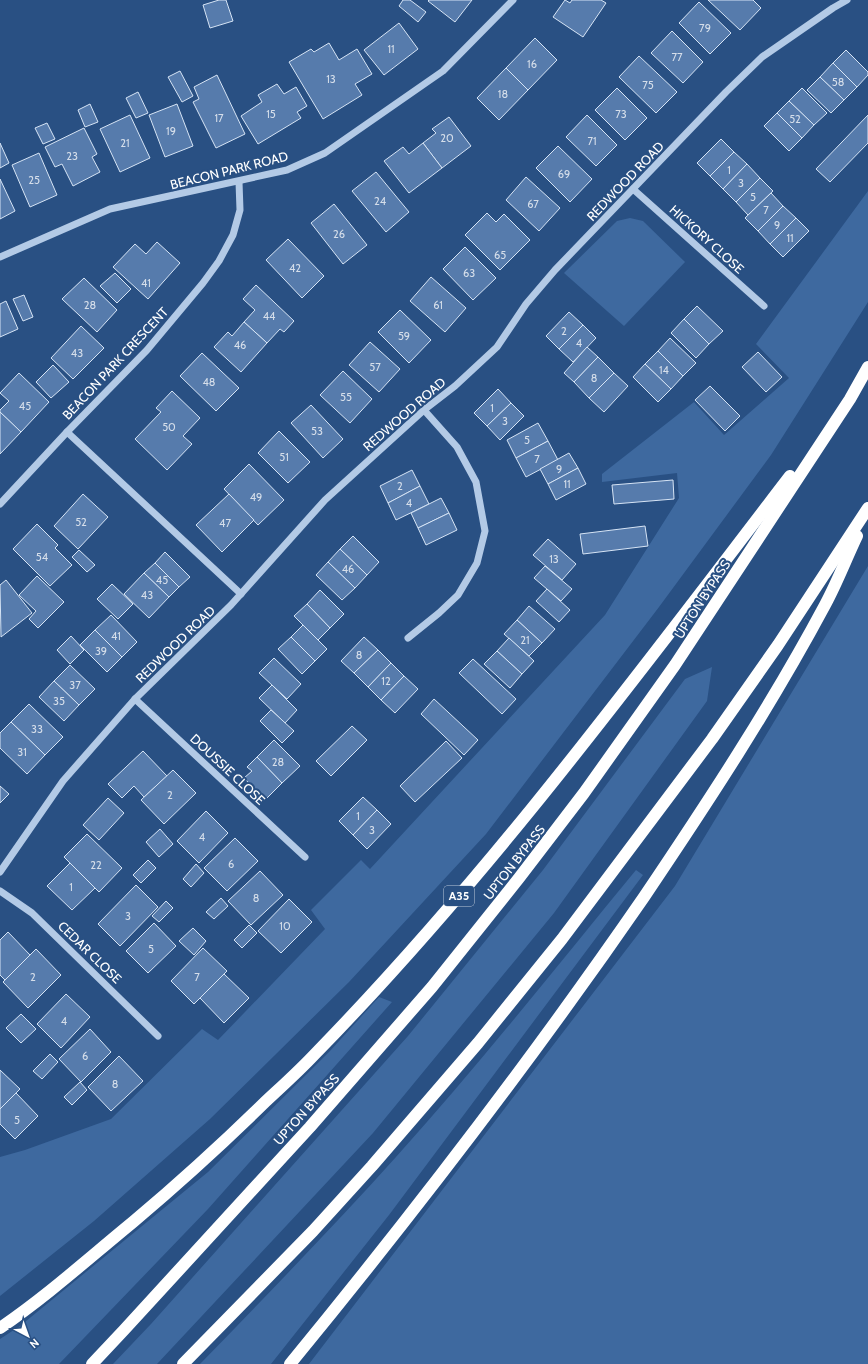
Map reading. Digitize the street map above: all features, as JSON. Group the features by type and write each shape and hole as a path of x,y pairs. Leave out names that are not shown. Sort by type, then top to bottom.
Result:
{"highway":[{"name":"UPTON BYPASS","path":"92,1364 310,1127 432,987 520,878 584,793 675,665 850,398 868,367"},
{"name":"A35","path":"0,1328 55,1287 181,1181 313,1056 395,969 472,881 542,797 850,398"},
{"path":"183,1364 296,1248 372,1166 478,1043 562,939 712,739 778,645 868,508"},
{"path":"290,1364 450,1165 549,1032 681,842 761,717 826,603 868,511"}],"street":[{"name":"BEACON PARK ROAD","path":"0,257 110,209 239,182 287,170 325,153 443,71 513,0"},
{"name":"REDWOOD ROAD","path":"0,872 63,781 135,699 231,605 325,500 424,410 455,386 497,347 530,298 555,270 726,92 762,57 847,0"},
{"name":"BEACON PARK CRESCENT","path":"0,504 67,432 147,350 203,283 218,261 232,235 240,210 239,182"},
{"name":"HICKORY CLOSE","path":"634,189 764,306"},
{"path":"408,638 439,613 458,595 477,563 485,531 476,482 458,447 424,410"},
{"path":"67,432 241,594"},
{"name":"DOUSSIE CLOSE","path":"135,699 305,857"},
{"name":"CEDAR CLOSE","path":"0,891 32,913 158,1036"}],"shaded area":[{"path":"868,191 868,302 771,455 659,607 486,834 349,982 210,1119 94,1221 0,1296 0,1157 25,1150 111,1119 202,1029 218,1040 325,929 311,910 361,860 370,869 605,615 679,498 677,473 602,482 602,474 694,402 724,435 789,378 756,344"},
{"path":"630,218 643,221 685,262 624,326 564,273 617,221"},
{"path":"868,566 868,1364 309,1364 675,886"},
{"path":"712,667 707,701 554,913 373,1133 157,1364 113,1364 151,1324 408,1036 543,870 685,679"},
{"path":"636,870 643,875 389,1215 271,1364 200,1364 323,1236 427,1122 518,1015"},
{"path":"379,997 392,1002 208,1209 59,1364 0,1364 0,1339 20,1326 208,1172 330,1051"}],"building":[{"path":"219,0 226,0 233,21 210,28 203,5"},
{"path":"403,0 410,0 426,12 418,22 399,6"},
{"path":"472,0 455,22 428,1"},
{"path":"565,0 570,3 572,0 601,0 606,3 583,37 553,17"},
{"path":"708,0 753,0 761,8 740,30"},
{"path":"699,2 731,33 710,54 679,23"},
{"path":"399,23 418,49 384,75 364,50"},
{"path":"672,31 703,62 683,83 651,53"},
{"path":"535,38 557,60 528,90 506,68"},
{"path":"329,43 339,60 357,49 372,74 355,84 362,95 323,119 289,62 311,49 314,52"},
{"path":"846,50 868,72 868,75 857,87 833,63"},
{"path":"639,56 677,92 656,113 619,77"},
{"path":"833,63 857,87 844,100 820,77"},
{"path":"506,68 528,90 499,120 477,98"},
{"path":"180,71 193,96 182,102 168,77"},
{"path":"217,75 245,134 216,148 193,102 199,99 194,87"},
{"path":"820,77 844,100 831,113 807,90"},
{"path":"277,84 284,94 296,87 307,106 297,112 301,118 258,144 241,116 262,102 258,95"},
{"path":"617,88 647,118 625,140 595,110"},
{"path":"802,88 827,113 814,125 789,101"},
{"path":"138,92 148,113 136,118 126,98"},
{"path":"789,101 814,125 802,138 777,113"},
{"path":"90,104 98,122 85,127 78,110"},
{"path":"177,104 193,146 165,157 149,115"},
{"path":"777,113 802,138 789,151 764,126"},
{"path":"130,115 150,158 120,172 100,129"},
{"path":"587,115 617,145 596,166 566,137"},
{"path":"868,115 868,143 830,182 816,169"},
{"path":"449,117 471,146 442,168 423,143 436,133 432,129"},
{"path":"47,123 55,139 43,144 35,128"},
{"path":"84,128 97,154 92,157 100,172 73,186 62,164 55,167 45,147"},
{"path":"721,139 734,152 710,176 697,163"},
{"path":"0,143 9,163 0,168"},
{"path":"423,143 442,168 409,193 384,161 403,147 409,154"},
{"path":"558,146 592,179 570,202 536,168"},
{"path":"734,152 747,164 723,189 710,176"},
{"path":"39,153 57,195 30,207 12,165"},
{"path":"747,164 760,178 736,202 723,189"},
{"path":"376,172 409,212 386,232 352,191"},
{"path":"526,177 560,208 539,231 506,200"},
{"path":"760,178 773,191 748,215 736,202"},
{"path":"0,179 15,211 0,219"},
{"path":"771,193 783,206 758,231 745,218"},
{"path":"334,204 367,245 343,264 311,223"},
{"path":"783,206 796,218 770,244 758,231"},
{"path":"487,213 496,222 504,214 530,240 500,270 465,235"},
{"path":"796,218 809,231 783,257 770,244"},
{"path":"288,239 324,276 302,298 266,260"},
{"path":"157,242 180,263 148,299 113,267 135,244 146,254"},
{"path":"465,247 496,278 473,300 443,269"},
{"path":"115,273 131,289 117,303 100,286"},
{"path":"431,277 466,308 445,332 410,301"},
{"path":"84,278 117,310 97,332 62,299"},
{"path":"256,285 294,321 284,332 280,329 267,343 244,322 255,310 243,299"},
{"path":"24,295 33,317 23,321 13,299"},
{"path":"6,301 18,329 0,337 0,304"},
{"path":"697,306 723,331 709,344 684,319"},
{"path":"400,310 431,340 409,363 378,332"},
{"path":"569,312 583,325 559,349 546,336"},
{"path":"684,319 709,344 696,358 671,333"},
{"path":"244,322 267,343 241,372 214,347 228,332 232,336"},
{"path":"583,325 596,338 573,362 559,349"},
{"path":"81,326 104,348 73,379 51,358"},
{"path":"670,338 696,363 683,376 658,351"},
{"path":"370,342 400,369 379,392 349,365"},
{"path":"587,347 598,357 574,382 564,373"},
{"path":"658,351 683,376 671,389 645,364"},
{"path":"758,352 782,377 766,392 742,367"},
{"path":"202,353 239,388 216,411 180,376"},
{"path":"598,357 614,373 589,398 574,382"},
{"path":"645,364 671,389 658,402 633,377"},
{"path":"53,365 69,382 51,398 36,382"},
{"path":"343,371 372,399 350,423 320,395"},
{"path":"19,373 49,402 21,432 0,412 0,410 9,401 0,393"},
{"path":"614,373 628,386 604,412 589,398"},
{"path":"710,386 740,416 725,431 695,400"},
{"path":"498,389 511,403 487,426 474,413"},
{"path":"172,391 200,418 183,436 192,444 167,470 135,439 161,412 156,408"},
{"path":"511,403 524,416 500,440 487,426"},
{"path":"311,405 343,439 323,458 291,423"},
{"path":"0,412 21,432 0,454"},
{"path":"538,423 548,441 516,458 507,440"},
{"path":"279,431 310,462 288,483 258,453"},
{"path":"548,441 558,460 526,477 516,458"},
{"path":"569,453 578,468 548,484 540,469"},
{"path":"249,464 284,500 258,525 224,489"},
{"path":"578,468 586,484 556,500 548,484"},
{"path":"412,470 420,486 388,503 380,486"},
{"path":"673,480 674,499 614,504 612,485"},
{"path":"420,486 429,504 396,520 388,503"},
{"path":"83,494 108,517 78,549 54,526"},
{"path":"229,494 254,520 222,552 196,525"},
{"path":"441,498 449,513 418,528 411,513"},
{"path":"449,513 457,530 426,545 418,528"},
{"path":"37,524 58,545 55,548 72,565 50,586 13,549"},
{"path":"645,526 648,546 583,554 580,534"},
{"path":"353,536 379,562 367,575 340,549"},
{"path":"548,539 576,564 562,580 533,555"},
{"path":"340,549 367,575 355,588 328,562"},
{"path":"79,550 95,565 87,572 72,557"},
{"path":"165,552 190,577 179,587 155,563"},
{"path":"328,562 355,588 342,600 316,575"},
{"path":"155,563 179,587 169,597 144,573"},
{"path":"545,566 572,589 561,601 534,578"},
{"path":"144,573 169,597 149,618 124,594"},
{"path":"37,576 64,602 38,628 29,619 36,611 19,595"},
{"path":"6,580 32,613 1,637 0,585"},
{"path":"112,584 133,604 118,619 97,599"},
{"path":"547,589 570,610 559,622 536,601"},
{"path":"320,590 344,614 330,628 307,604"},
{"path":"307,604 330,628 318,640 294,616"},
{"path":"529,606 555,629 542,643 517,620"},
{"path":"111,615 137,642 122,657 95,630"},
{"path":"517,620 542,643 529,656 504,634"},
{"path":"303,625 327,649 315,661 291,637"},
{"path":"95,630 122,657 107,672 80,645"},
{"path":"71,636 84,650 70,664 57,650"},
{"path":"291,637 315,661 302,674 278,649"},
{"path":"364,637 378,650 354,673 341,661"},
{"path":"509,638 534,661 522,674 497,651"},
{"path":"378,650 391,663 368,687 354,673"},
{"path":"497,651 522,674 510,688 484,664"},
{"path":"274,658 301,684 287,699 259,673"},
{"path":"473,659 516,699 502,714 459,673"},
{"path":"391,663 404,676 381,700 368,687"},
{"path":"70,665 95,689 79,705 54,681"},
{"path":"404,676 418,689 395,713 381,700"},
{"path":"54,681 79,705 64,721 39,697"},
{"path":"272,685 297,710 285,723 259,698"},
{"path":"434,699 478,740 464,755 421,714"},
{"path":"29,704 63,737 45,755 11,722"},
{"path":"271,710 294,731 282,743 260,721"},
{"path":"11,722 45,755 27,774 0,748 0,733"},
{"path":"352,726 367,740 331,776 316,761"},
{"path":"274,740 300,766 282,783 257,757"},
{"path":"446,741 462,758 415,802 400,786"},
{"path":"143,751 167,776 144,797 134,786 122,798 108,784"},
{"path":"257,757 282,783 265,800 244,778 252,771 247,767"},
{"path":"173,770 196,793 164,824 141,800"},
{"path":"0,786 9,794 0,803"},
{"path":"363,797 377,810 353,835 339,821"},
{"path":"108,798 124,813 99,840 83,825"},
{"path":"377,810 391,824 367,849 353,835"},
{"path":"206,811 228,833 199,863 177,841"},
{"path":"160,829 173,844 159,857 146,842"},
{"path":"87,834 122,868 99,892 64,857"},
{"path":"235,838 258,861 227,891 204,868"},
{"path":"148,860 156,868 141,883 133,875"},
{"path":"70,863 95,888 72,910 47,886"},
{"path":"196,864 204,873 191,887 183,879"},
{"path":"260,871 283,895 251,925 228,901"},
{"path":"136,885 158,907 120,946 98,924"},
{"path":"221,898 228,906 214,919 206,912"},
{"path":"289,899 312,922 281,953 258,931"},
{"path":"166,901 173,908 159,922 152,916"},
{"path":"154,923 176,946 148,973 126,951"},
{"path":"249,925 257,933 242,948 234,940"},
{"path":"193,928 206,941 194,955 179,941"},
{"path":"8,932 30,955 5,980 0,975 0,940"},
{"path":"203,948 227,971 194,1004 171,981"},
{"path":"36,949 61,975 28,1008 3,982"},
{"path":"224,974 249,998 224,1023 200,998"},
{"path":"66,994 90,1017 61,1048 37,1024"},
{"path":"21,1014 36,1029 21,1043 6,1028"},
{"path":"90,1029 111,1052 81,1082 59,1059"},
{"path":"50,1054 58,1062 42,1079 33,1071"},
{"path":"119,1056 143,1081 111,1111 88,1087"},
{"path":"0,1070 20,1089 0,1109"},
{"path":"80,1082 87,1090 72,1105 64,1097"},
{"path":"16,1093 38,1116 15,1139 0,1124 0,1109"}]}
